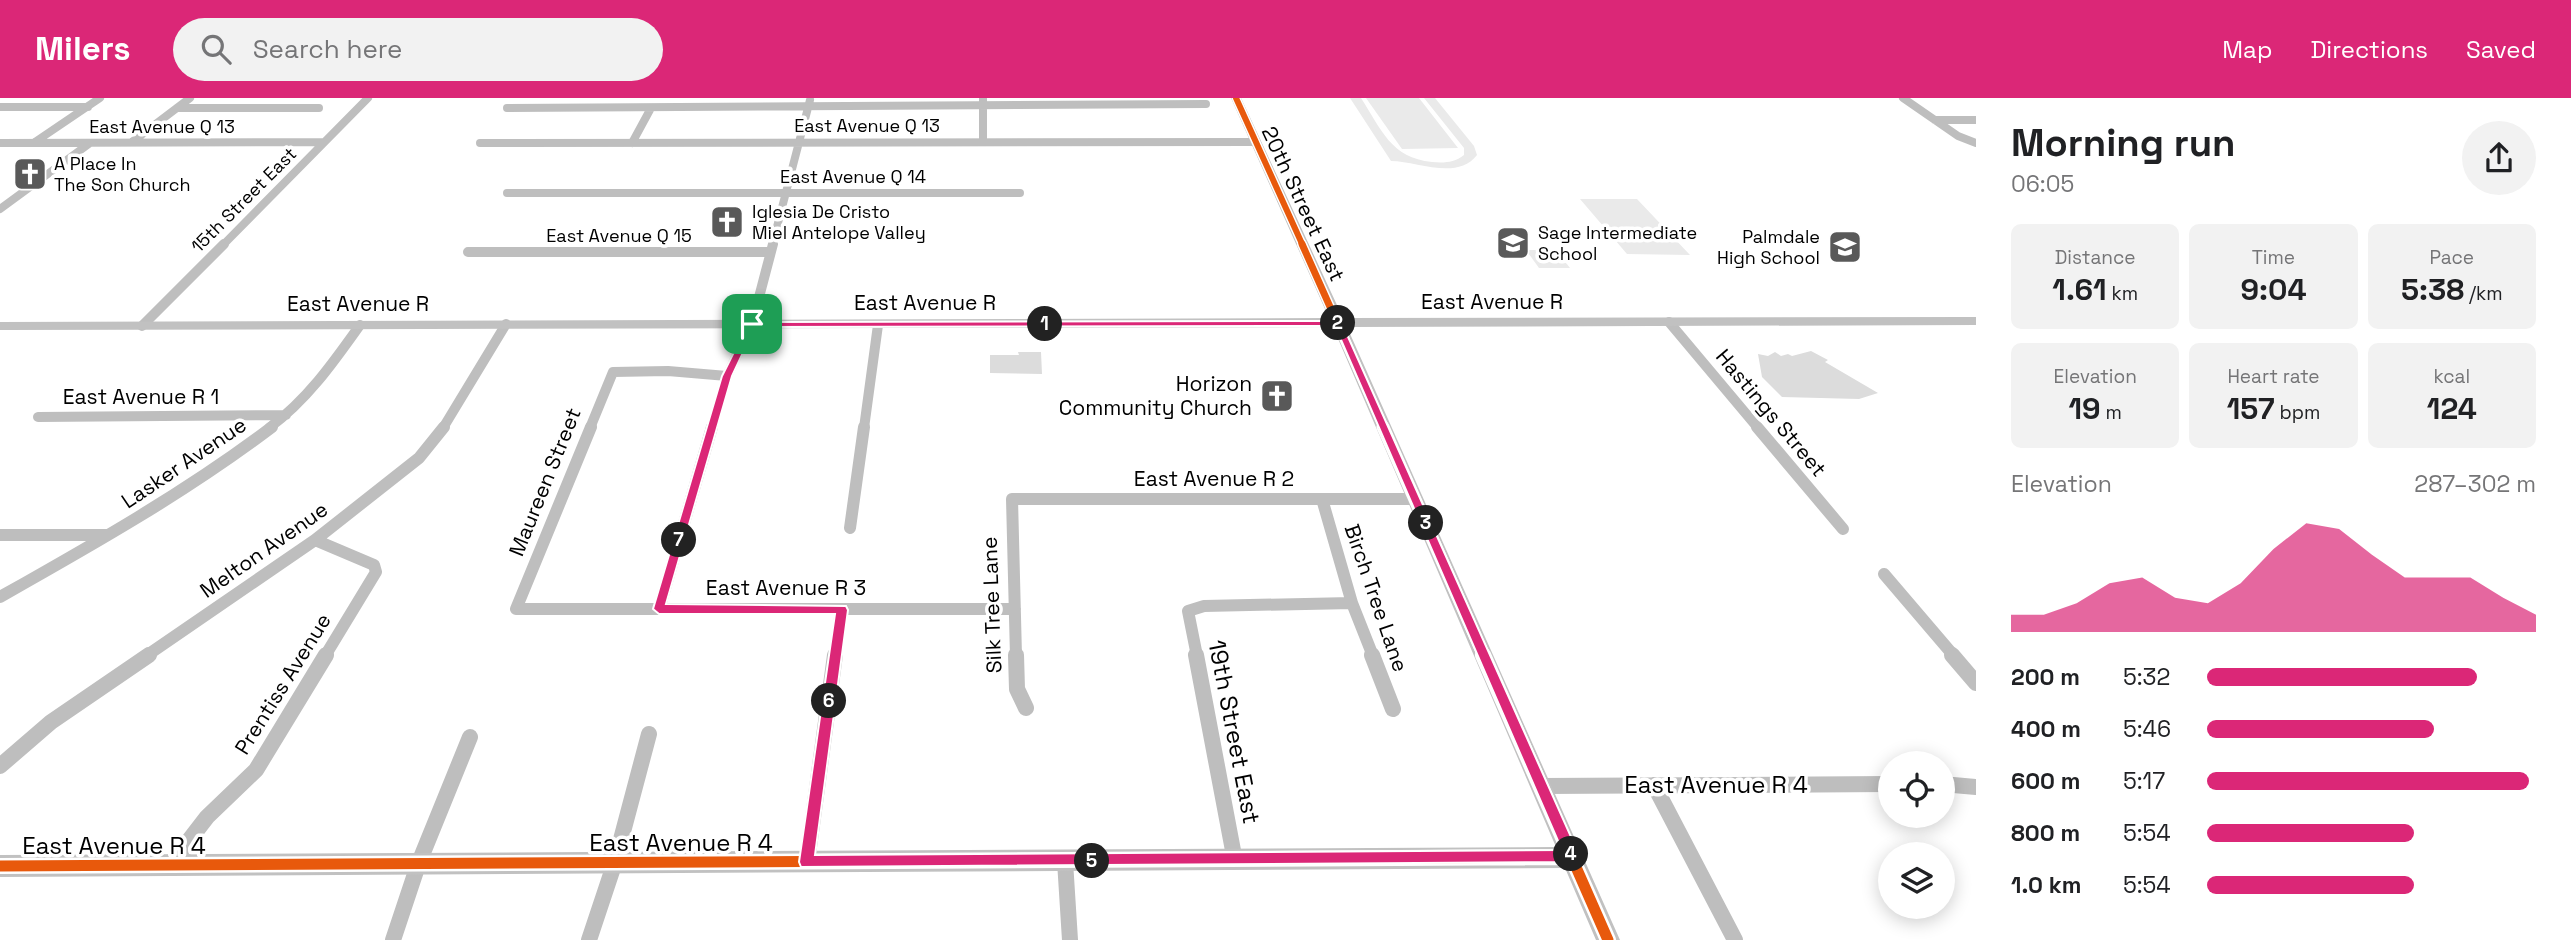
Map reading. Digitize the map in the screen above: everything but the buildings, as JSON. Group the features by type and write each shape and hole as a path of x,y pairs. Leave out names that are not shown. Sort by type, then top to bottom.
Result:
{"street":[{"path":"35,143 100,98"},
{"path":"132,142 190,98"},
{"name":"15th Street East","path":"142,326 368,98"},
{"path":"710,107 713,98"},
{"name":"20th Street East","path":"1236,98 1338,323 1608,940"},
{"path":"1903,98 1958,136 1976,143"},
{"path":"983,101 983,142"},
{"path":"507,108 651,108 810,102 983,101 1206,104"},
{"path":"659,609 727,376 752,324 810,102"},
{"path":"0,107 88,107"},
{"path":"177,108 319,108"},
{"path":"632,143 651,108"},
{"path":"1935,120 1976,120"},
{"path":"0,209 91,142"},
{"name":"East Avenue Q 13","path":"0,143 324,142"},
{"name":"East Avenue Q 13","path":"480,143 1254,142"},
{"name":"East Avenue Q 14","path":"507,193 1020,193"},
{"name":"East Avenue Q 15","path":"468,252 770,252"},
{"name":"East Avenue R","path":"0,326 1976,321"},
{"name":"Hastings Street","path":"1669,322 1843,529"},
{"name":"Melton Avenue","path":"0,766 62,714 315,540 419,458 435,441 506,324"},
{"name":"Lasker Avenue","path":"0,597 110,535 217,468 286,415 320,380 360,325"},
{"path":"850,528 878,325"},
{"name":"Maureen Street","path":"516,609 613,372 668,371 727,376"},
{"name":"East Avenue R 1","path":"38,417 286,415"},
{"name":"East Avenue R 2","path":"1012,499 1415,499"},
{"name":"Silk Tree Lane","path":"1012,499 1017,689 1026,708"},
{"name":"Birch Tree Lane","path":"1322,499 1352,603 1393,709"},
{"path":"0,535 110,535"},
{"name":"Prentiss Avenue","path":"170,865 207,817 256,770 376,572 374,565 315,540"},
{"path":"1884,574 1976,683"},
{"name":"19th Street East","path":"1235,861 1188,611 1204,606 1352,603"},
{"name":"East Avenue R 3","path":"516,609 1015,609"},
{"path":"807,862 841,610"},
{"path":"589,940 615,862 649,734"},
{"path":"393,940 418,865 470,737"},
{"name":"East Avenue R 4","path":"1542,786 1878,784"},
{"path":"1654,785 1735,940"},
{"path":"1955,785 1976,787"},
{"name":"East Avenue R 4","path":"0,866 1573,857"},
{"path":"1065,861 1070,940"}],"shaded area":[{"path":"1350,98 1361,98 1381,131 1406,155 1432,162 1452,161 1464,155 1464,148 1424,98 1435,98 1474,146 1477,155 1469,163 1448,168 1391,161"},
{"path":"1366,98 1419,98 1458,148 1402,149"},
{"path":"1580,199 1637,199 1690,255 1627,254"},
{"path":"1526,250 1556,250 1570,268 1539,268"}],"cycle path":[{"path":"1236,98 1338,323 1608,940"},
{"path":"0,866 1573,857"}],"place":[{"name":"A Place In The Son Church","path":"30,174"},
{"name":"Iglesia De Cristo Miel Antelope Valley","path":"727,222"},
{"name":"Sage Intermediate School","path":"1513,243"},
{"name":"Palmdale High School","path":"1845,247"},
{"name":"Horizon Community Church","path":"1277,396"}],"route":[{"path":"1338,323 1573,857 807,862 841,610 659,609 727,376 752,324 1338,323"}]}
